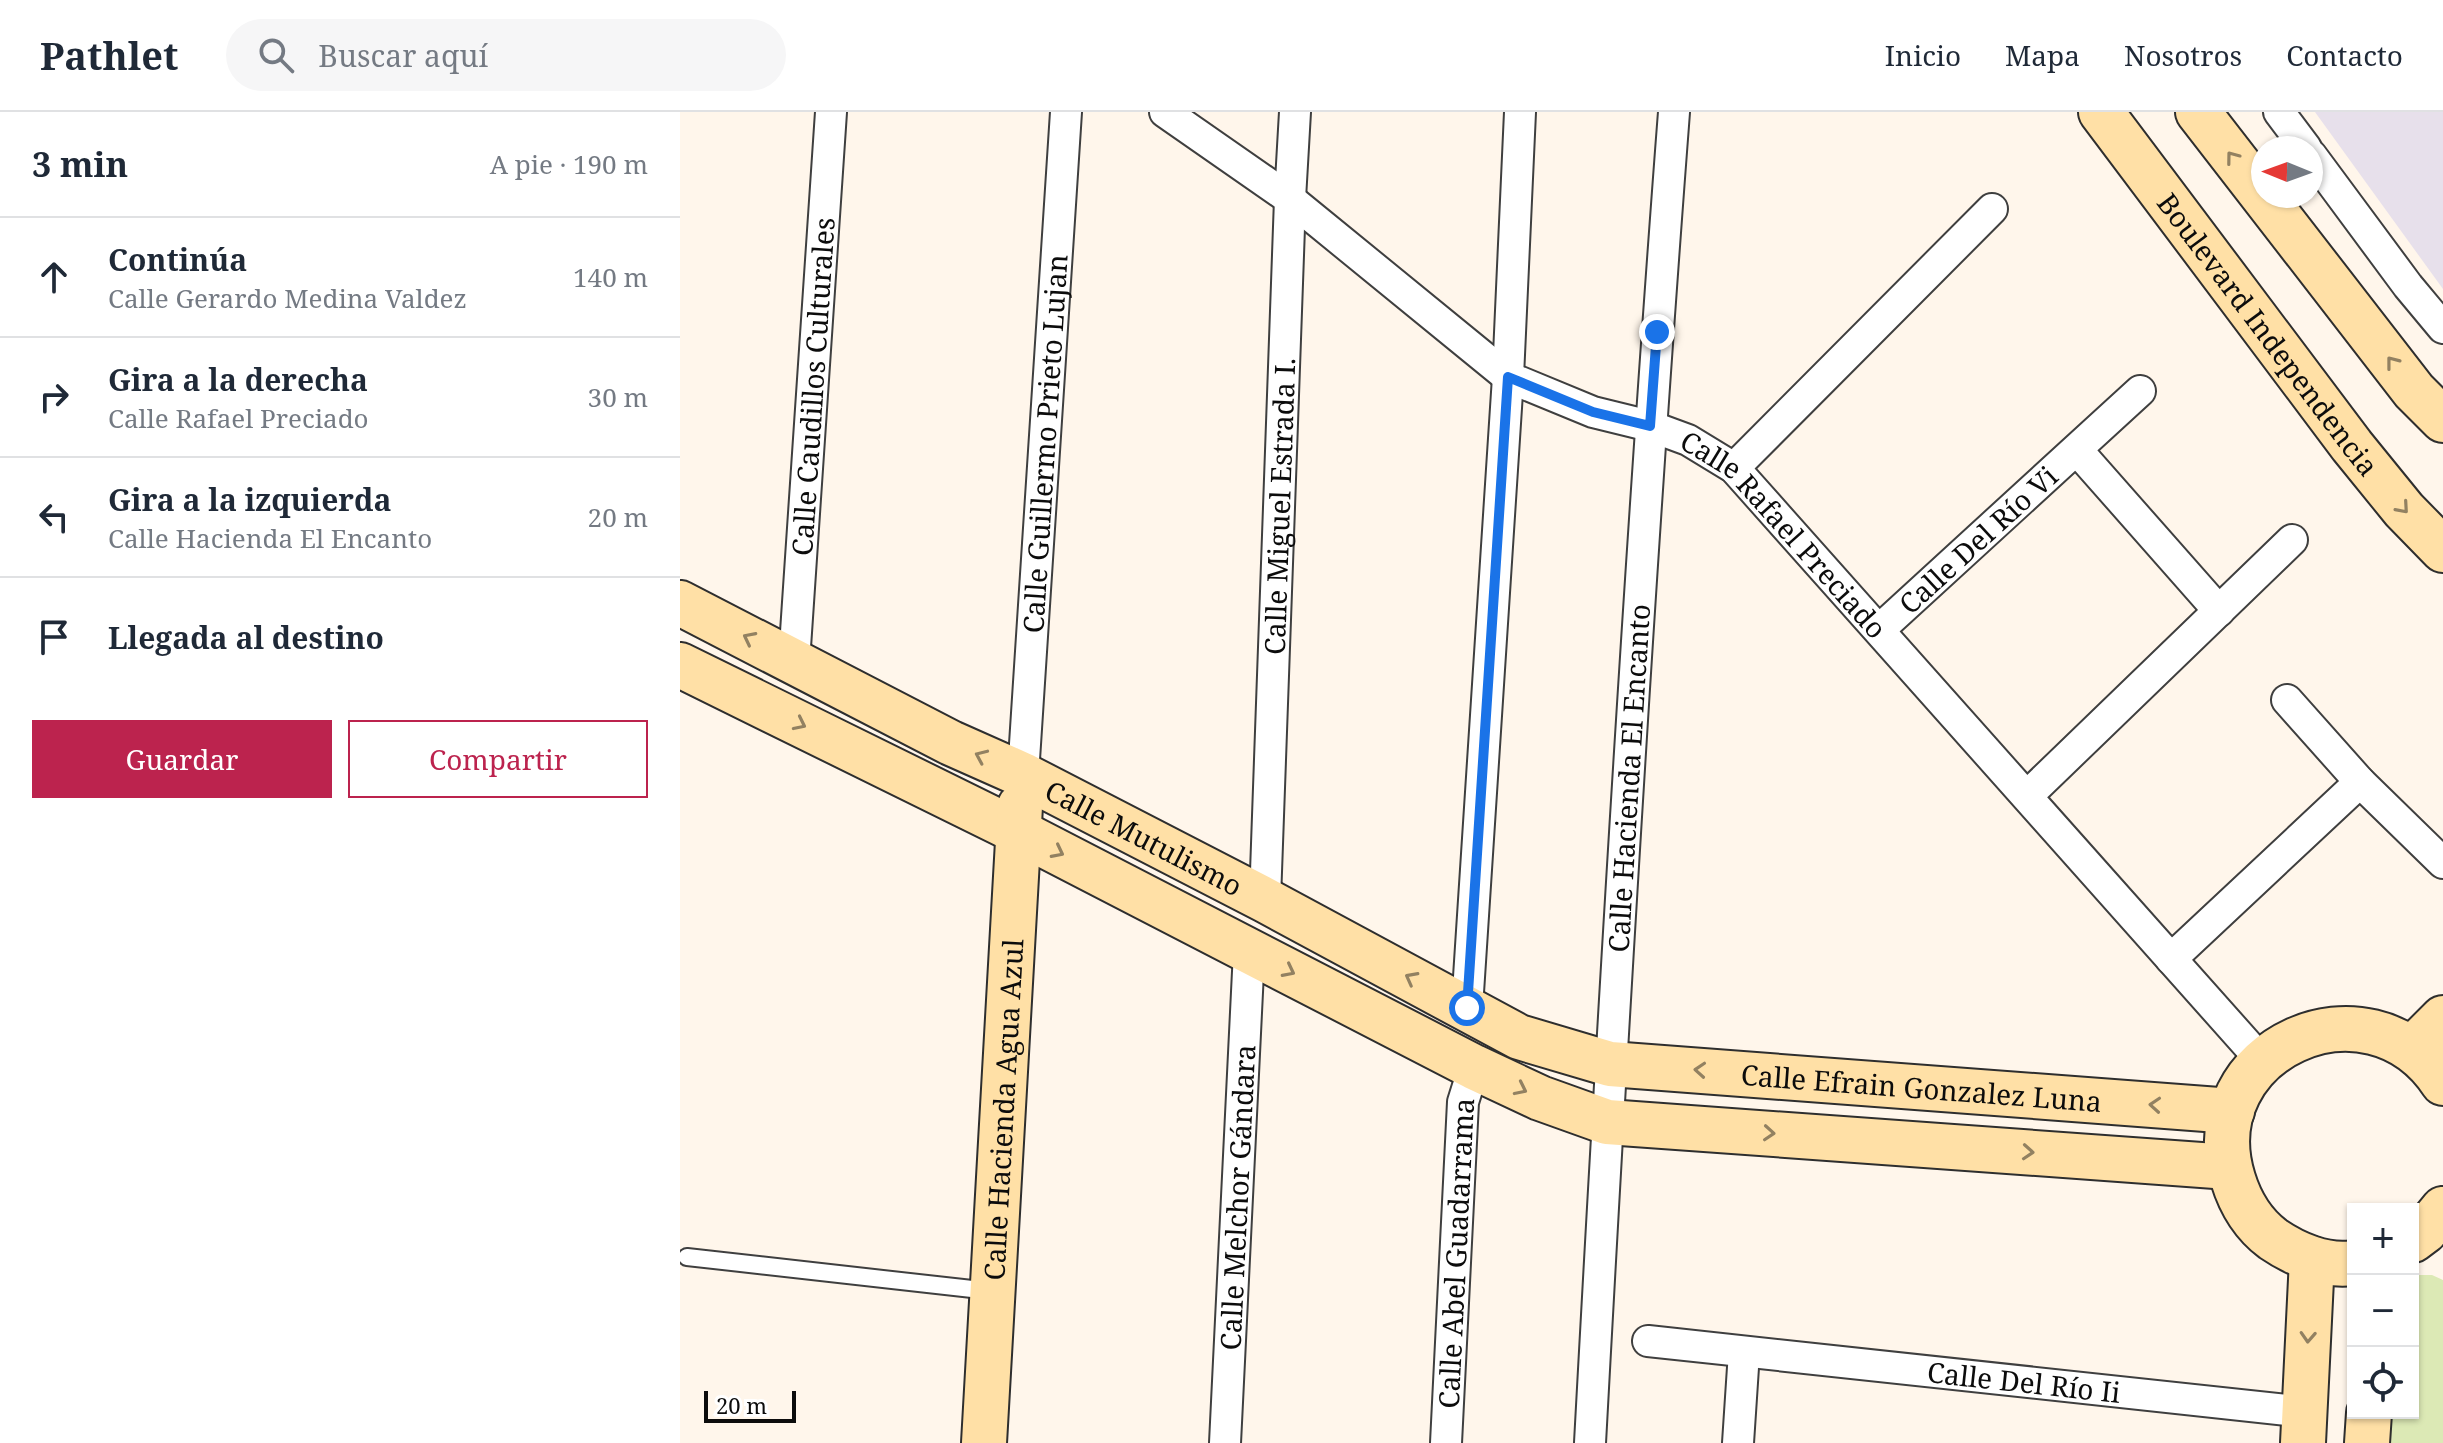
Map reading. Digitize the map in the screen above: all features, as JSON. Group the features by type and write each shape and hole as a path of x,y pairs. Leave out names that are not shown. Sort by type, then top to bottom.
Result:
{"street":[{"name":"Calle Caudillos Culturales","path":"794,662 831,112"},
{"name":"Calle Guillermo Prieto Lujan","path":"1023,775 1066,112"},
{"name":"Calle Rafael Preciado","path":"1165,112 1290,199 1508,377 1593,412 1650,426 1688,440 1734,468 2262,1061"},
{"name":"Calle Miguel Estrada I.","path":"1265,900 1295,112"},
{"path":"1467,1008 1508,377 1520,112"},
{"name":"Calle Hacienda El Encanto","path":"1590,1443 1650,426 1674,112"},
{"name":"Boulevard Independencia","path":"2101,112 2352,446 2404,510 2443,550"},
{"path":"2198,112 2414,391 2443,420"},
{"path":"2279,112 2297,136"},
{"path":"2323,171 2443,328"},
{"path":"1734,468 1992,209"},
{"name":"Calle Del Río Vi","path":"1879,630 2140,391"},
{"name":"Calle Del Río Vi","path":"2077,450 2219,611"},
{"path":"2027,796 2292,540"},
{"name":"Calle Mutulismo","path":"680,603 1265,900 1519,1037 1610,1064"},
{"name":"Calle Mutulismo","path":"680,665 1017,831 1474,1067 1540,1098 1607,1122"},
{"path":"2287,700 2360,782 2443,863"},
{"name":"Calle Hacienda Agua Azul","path":"984,1443 1017,831 1023,775"},
{"path":"2171,959 2360,782"},
{"name":"Calle Melchor Gándara","path":"1225,1443 1249,951"},
{"path":"2412,1049 2443,1018"},
{"path":"2304,1428 2332,1261 2288,1249 2267,1234 2249,1215 2229,1167 2227,1139 2232,1111 2244,1084 2262,1061 2289,1042 2319,1030 2351,1028 2383,1034 2412,1049 2434,1069 2443,1083"},
{"path":"1474,1067 1519,1037"},
{"name":"Calle Efrain Gonzalez Luna","path":"1610,1064 2232,1111"},
{"name":"Calle Abel Guadarrama","path":"1446,1443 1463,1102 1474,1067"},
{"name":"Calle Efrain Gonzalez Luna","path":"1607,1122 2229,1167"},
{"name":"Calle Del Río Ii","path":"1648,1341 2304,1428"},
{"path":"1738,1443 1744,1352"},
{"path":"2367,1443 2369,1419"}],"lane":[{"path":"687,1257 992,1292"}],"shaded area":[{"path":"2315,112 2443,112 2443,289"}],"green space":[{"path":"2419,1275 2432,1275 2443,1280 2443,1443 2374,1443 2376,1419 2419,1419"}],"route":[{"path":"1467,1008 1508,377 1593,412 1650,426 1657,332"}]}
